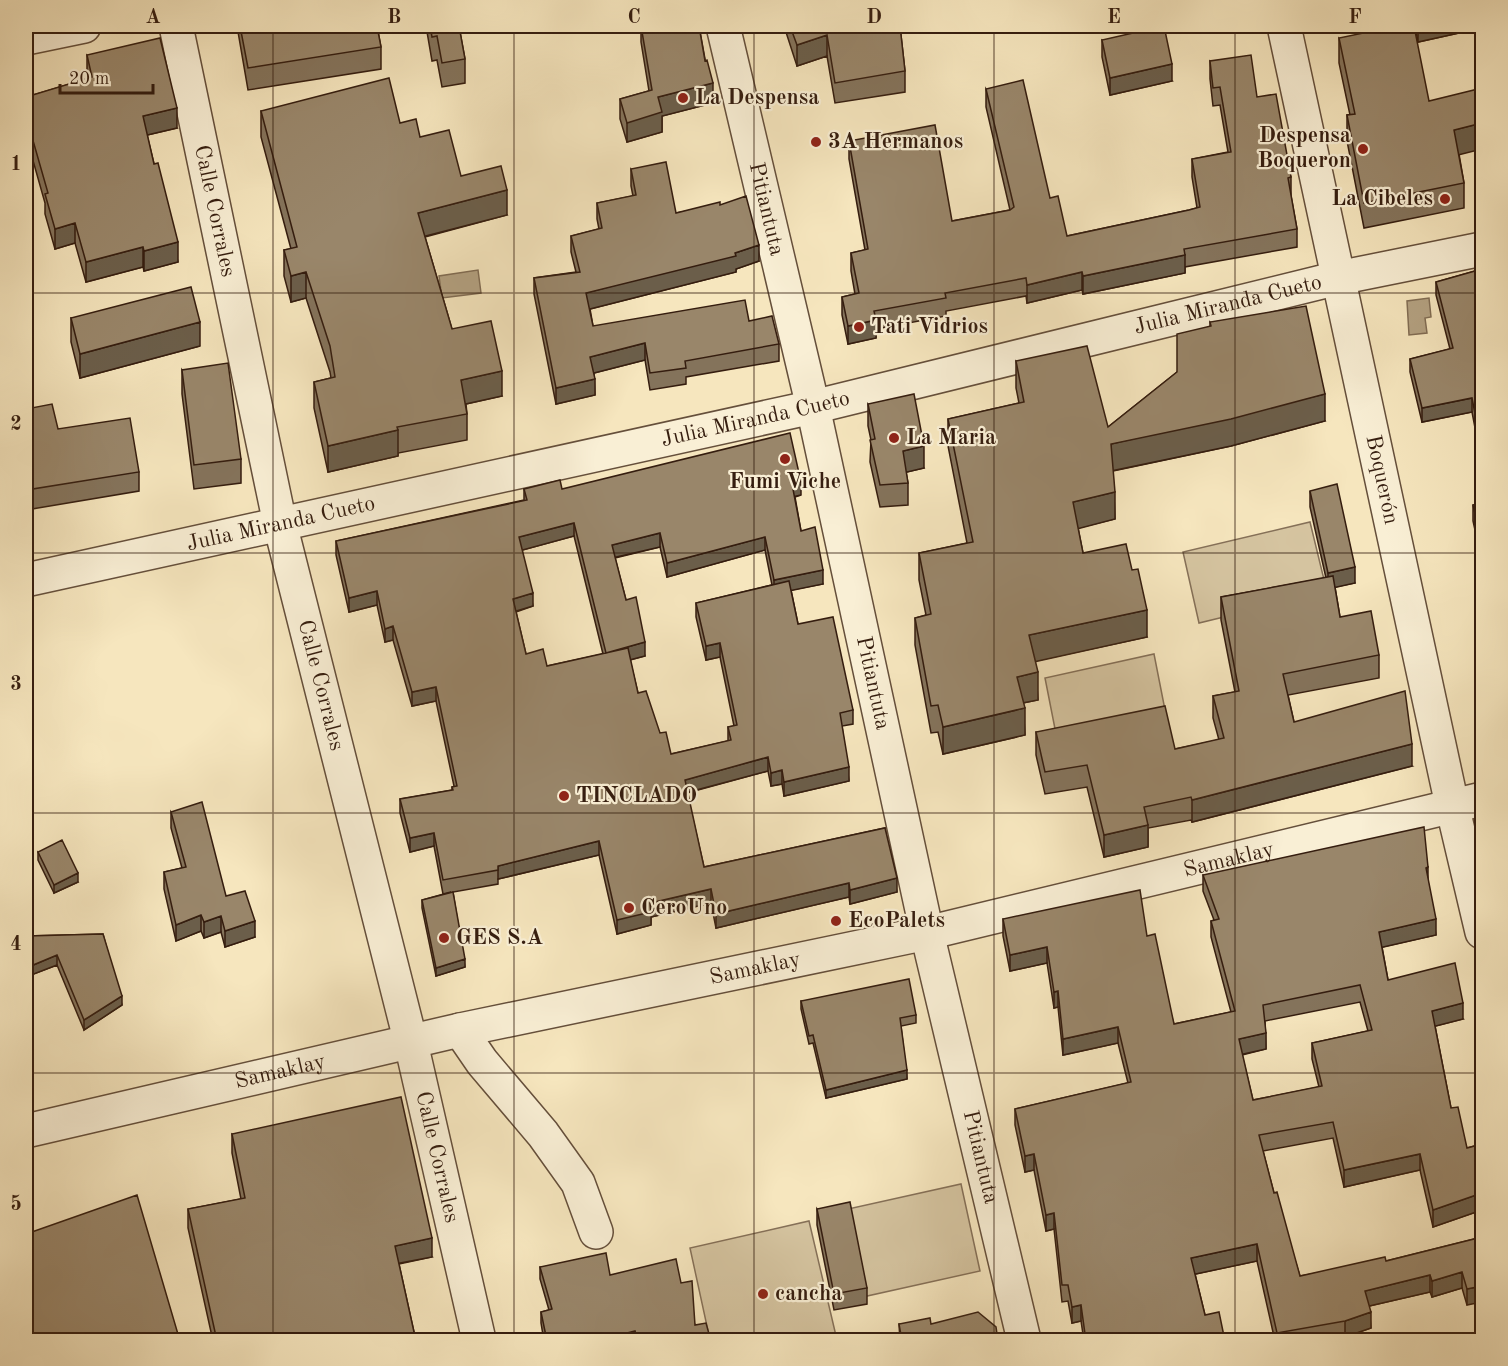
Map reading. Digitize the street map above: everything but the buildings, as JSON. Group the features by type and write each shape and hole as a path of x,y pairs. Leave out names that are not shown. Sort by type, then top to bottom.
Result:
{"street":[{"path":"26,38 84,26"},
{"name":"Calle Corrales","path":"176,26 280,524 411,1043 479,1341"},
{"name":"Pitiantuta","path":"723,26 813,407 927,933 1024,1341"},
{"name":"Boquerón","path":"1284,26 1338,278 1467,802 1482,932"},
{"name":"Julia Miranda Cueto","path":"26,580 813,407 1338,278 1482,249"},
{"name":"Samaklay","path":"26,1131 460,1030 927,933 1467,802"},
{"path":"460,1030 482,1062 543,1134 578,1183 596,1232"}],"shaded area":[{"path":"478,270 481,293 442,298 439,276"},
{"path":"1429,298 1431,317 1425,318 1427,333 1409,335 1407,301"},
{"path":"1310,522 1327,592 1199,623 1183,552"},
{"path":"1154,654 1166,715 1057,739 1045,678"},
{"name":"cancha","path":"961,1184 980,1271 858,1298 839,1211"},
{"name":"cancha","path":"809,1221 837,1340 710,1340 690,1248"}],"place":[{"name":"La Despensa","path":"683,98"},
{"name":"3A Hermanos","path":"816,142"},
{"name":"Despensa Boqueron","path":"1363,149"},
{"name":"La Cibeles","path":"1445,199"},
{"name":"Tati Vidrios","path":"859,327"},
{"name":"La Maria","path":"894,438"},
{"name":"Fumi Viche","path":"785,459"},
{"name":"TINCLADO","path":"564,796"},
{"name":"CeroUno","path":"629,908"},
{"name":"EcoPalets","path":"836,921"},
{"name":"GES S.A","path":"444,938"},
{"name":"cancha","path":"763,1294"}]}
